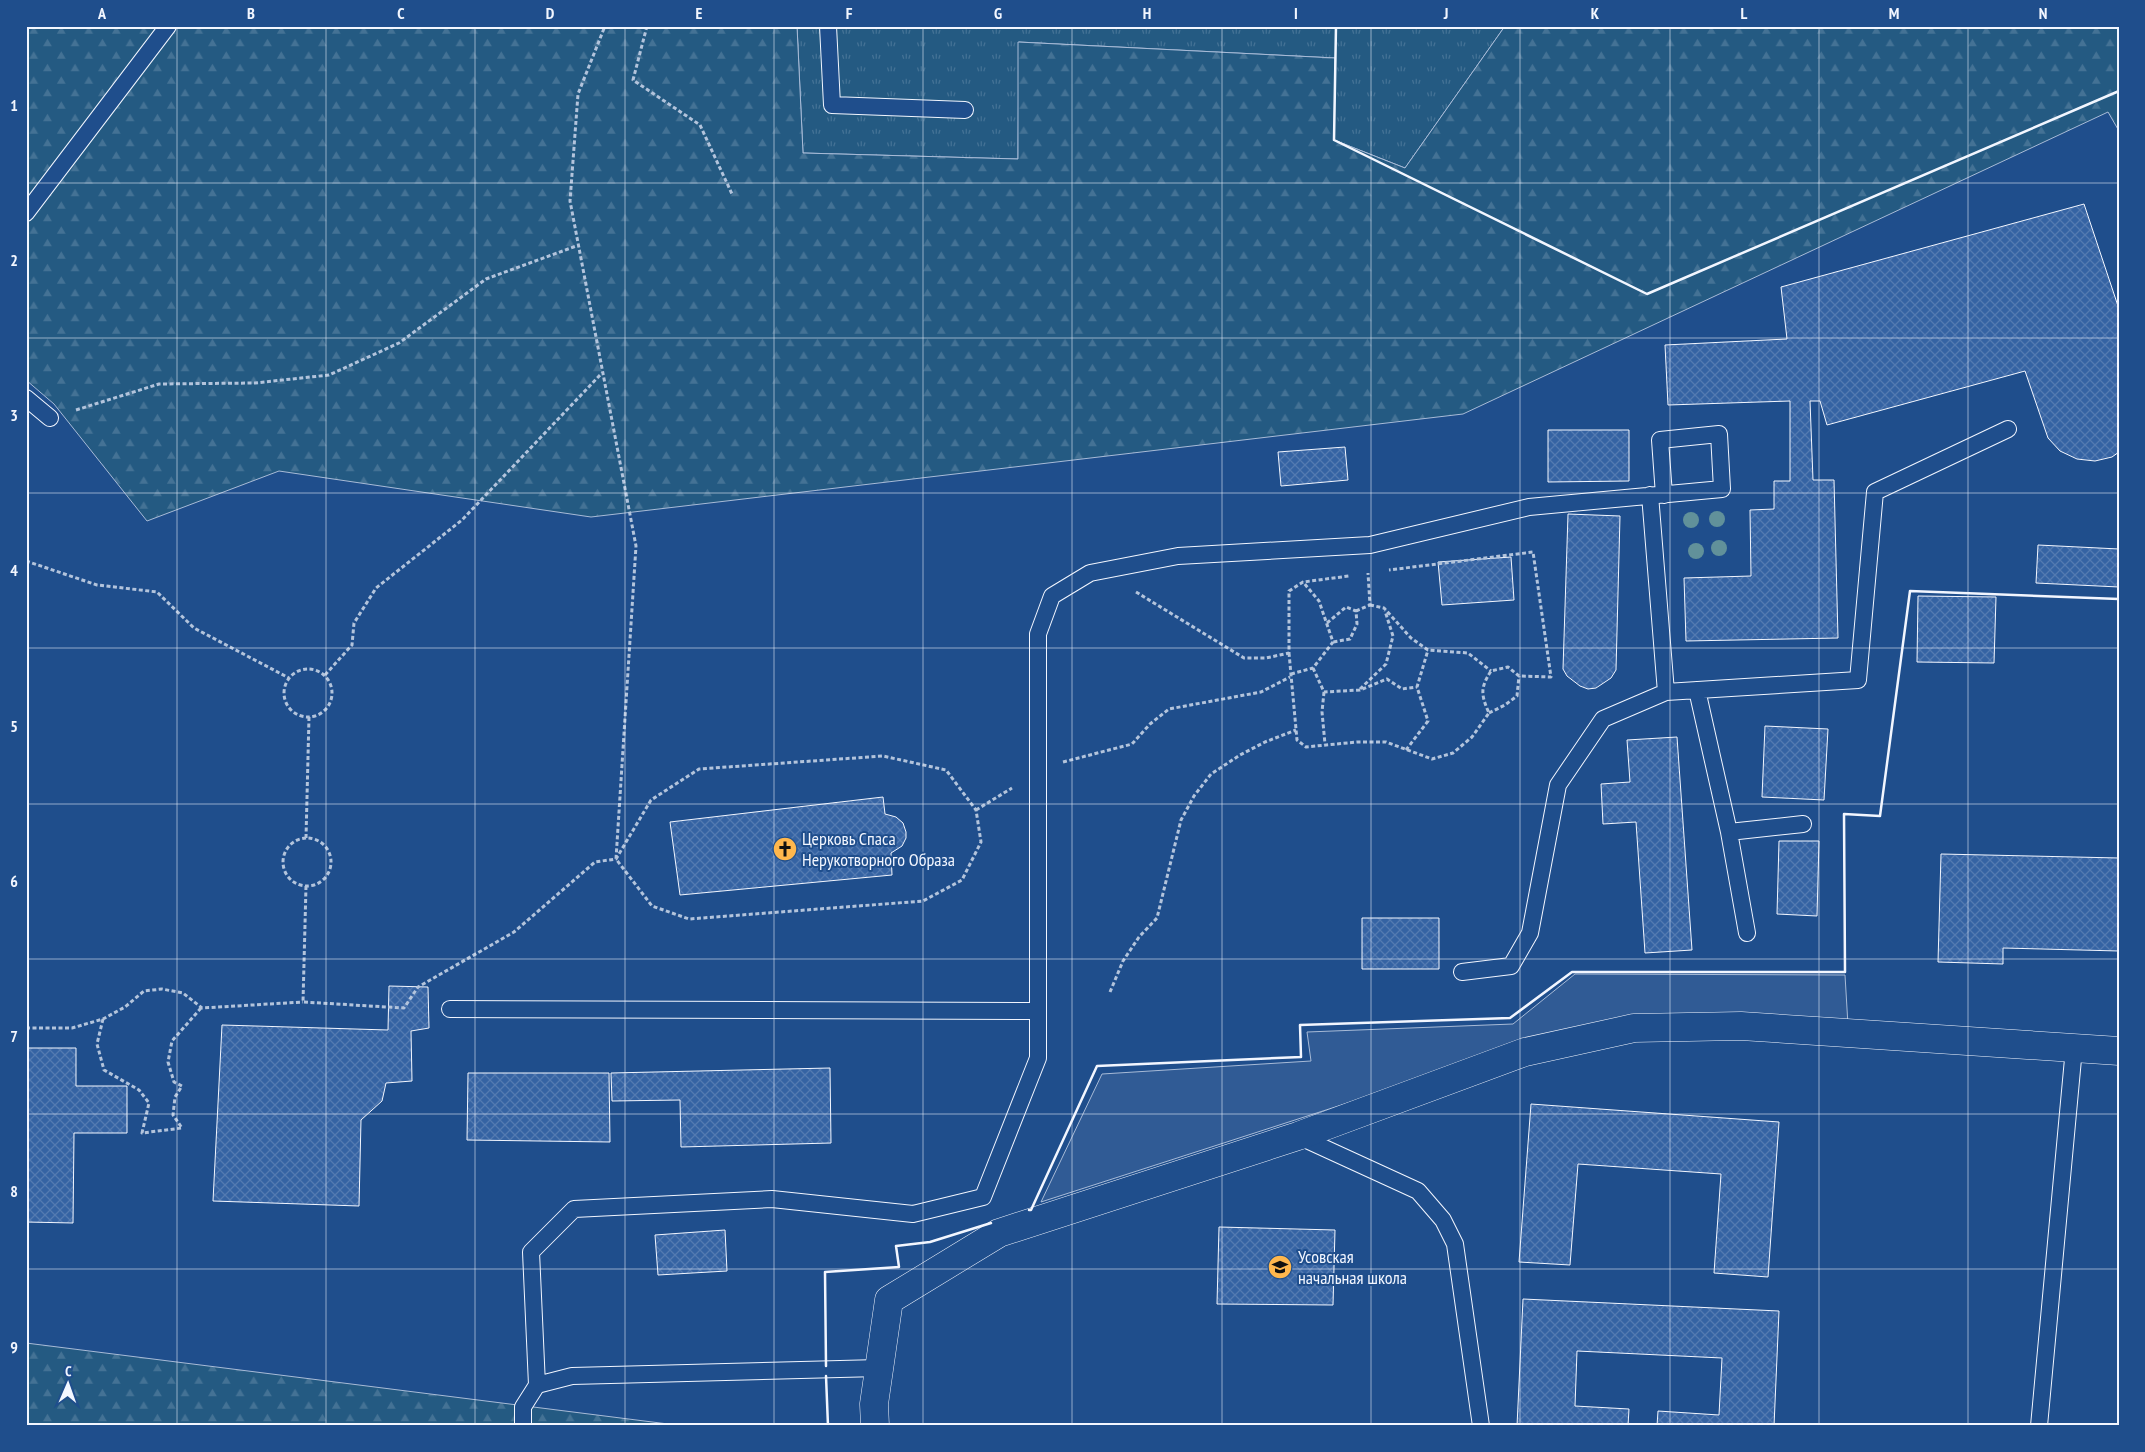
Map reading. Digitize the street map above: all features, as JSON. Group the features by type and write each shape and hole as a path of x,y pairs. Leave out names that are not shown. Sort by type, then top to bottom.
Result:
{"street":[{"path":"875,1426 874,1404 889,1300 999,1233 1298,1136 1526,1052 1634,1028 1741,1026 2119,1051"}],"lane":[{"path":"26,213 168,26"},
{"path":"828,26 832,105 965,110"},
{"path":"26,398 50,418"},
{"path":"1462,972 1511,966 1530,933 1558,785 1603,720 1666,692 1858,680 1876,492 2008,429"},
{"path":"523,1426 523,1407 537,1385 531,1252 574,1208 772,1199 913,1214 984,1197 1038,1058 1038,634 1052,596 1090,573 1178,556 1370,545 1529,507 1657,495 1722,489 1719,434 1660,440 1657,495 1666,692"},
{"path":"1697,690 1729,832 1748,933"},
{"path":"1729,832 1803,824"},
{"path":"450,1009 1038,1011"},
{"path":"2039,1426 2074,1048"},
{"path":"1298,1136 1418,1191 1443,1220 1455,1244 1481,1426"},
{"path":"537,1385 572,1376 879,1368"}],"path":[{"path":"605,26 578,94 570,201 636,546 616,859 652,906 689,919 922,901 962,880 981,842 976,810 946,770 883,756 699,769 651,800 616,859"},
{"path":"647,26 633,80 700,125 732,194"},
{"path":"50,418 159,384 256,383 329,375 399,343 486,279 579,244"},
{"path":"325,676 352,645 354,623 376,588 462,520 603,372"},
{"path":"1388,571 1533,552 1551,677 1519,676 1508,667 1491,672 1482,684 1483,699 1489,712"},
{"path":"26,561 97,585 157,592 194,628 289,678"},
{"path":"1359,574 1368,573 1370,605"},
{"path":"1350,576 1303,582 1289,591 1289,652 1297,740 1306,747 1325,744 1386,742 1432,759 1452,753 1472,737 1489,712 1505,705 1517,696 1519,676"},
{"path":"1303,582 1319,600 1333,642"},
{"path":"1134,591 1244,658 1266,658 1289,652"},
{"path":"1327,623 1346,608 1356,611 1370,605 1384,608 1411,638 1428,650 1468,653 1491,672"},
{"path":"1359,690 1386,664 1393,636 1384,608"},
{"path":"976,810 1052,765 1132,744 1150,724 1169,708 1261,692 1291,675 1313,668 1333,642 1350,639 1357,624 1356,611"},
{"path":"1406,750 1428,721 1418,687 1428,650"},
{"path":"1313,668 1324,692 1322,712 1325,744"},
{"path":"308,669 316,670 325,676 331,685 331,700 327,708 321,714 309,717 296,714 285,702 285,685 289,678 295,673 308,669"},
{"path":"1324,692 1359,690 1386,679 1402,689 1418,687"},
{"path":"306,838 309,717"},
{"path":"1110,992 1122,961 1139,937 1157,918 1181,820 1194,796 1211,774 1240,755 1265,742 1296,730"},
{"path":"306,838 324,845 330,854 331,862 326,877 319,883 306,886 295,884 289,879 284,871 282,862 287,848 298,840 306,838"},
{"path":"26,1028 72,1028 103,1019 125,1007 144,991 162,989 183,993 201,1008 303,1002 404,1008 418,987 514,932 595,862 616,859"},
{"path":"303,1002 306,886"},
{"path":"103,1019 97,1044 104,1070 139,1090 149,1103 142,1133 182,1128 173,1115 175,1097 182,1086 174,1082 168,1062 172,1041 201,1008"}],"green space":[{"path":"26,26 797,26 803,153 1018,159 1018,42 1335,58 1334,140 1405,168 1505,26 2119,26 2119,131 2108,112 1463,414 591,517 279,471 147,521 54,404 26,380"},
{"path":"797,26 1505,26 1405,168 1334,140 1335,58 1019,42 1018,159 803,153"},
{"path":"26,1343 684,1426 26,1426"}],"shaded area":[{"path":"1575,974 1845,975 1848,1025 1521,1047 1041,1202 1102,1074 1311,1061 1307,1032 1513,1024"}],"building":[{"path":"2084,204 2119,309 2119,452 2112,457 2095,461 2077,459 2060,451 2048,438 2025,371 1827,425 1820,401 1810,401 1813,480 1834,480 1838,638 1686,641 1684,578 1751,576 1750,510 1774,509 1774,481 1790,481 1790,401 1668,405 1665,345 1787,339 1781,287"},
{"path":"1548,430 1629,430 1629,481 1548,482"},
{"path":"1345,447 1348,480 1281,486 1278,452"},
{"path":"1568,514 1620,516 1616,670 1611,678 1596,688 1588,689 1580,686 1567,676 1563,669"},
{"path":"2038,545 2119,549 2119,587 2036,583"},
{"path":"1511,557 1514,600 1442,605 1438,562"},
{"path":"1918,596 1996,597 1994,663 1917,662"},
{"path":"1765,726 1828,729 1824,800 1762,797"},
{"path":"1677,737 1692,950 1645,953 1636,822 1603,824 1601,784 1630,782 1627,740"},
{"name":"Церковь Спаса Нерукотворного Образа","path":"883,797 885,814 896,817 903,823 906,832 906,838 902,846 891,853 892,875 680,895 670,822"},
{"path":"1779,841 1819,841 1817,916 1777,914"},
{"path":"1941,854 2119,858 2119,951 2003,948 2003,964 1938,962"},
{"path":"1362,918 1439,918 1439,969 1362,969"},
{"path":"389,986 428,987 429,1028 411,1031 412,1081 386,1083 382,1101 361,1120 359,1206 213,1201 222,1025 388,1030"},
{"path":"26,1048 76,1048 76,1086 127,1086 127,1133 74,1133 73,1223 26,1222"},
{"path":"830,1068 831,1143 681,1147 680,1100 612,1101 611,1073"},
{"path":"468,1073 609,1073 610,1142 467,1140"},
{"path":"1531,1104 1779,1122 1768,1277 1714,1273 1721,1174 1578,1164 1570,1265 1519,1262"},
{"path":"1219,1227 1335,1230 1333,1305 1217,1304"},
{"path":"725,1230 727,1271 658,1275 655,1235"},
{"path":"1523,1299 1779,1311 1774,1426 1657,1426 1658,1411 1719,1415 1722,1358 1577,1351 1575,1406 1629,1409 1628,1426 1517,1426"}],"wall":[{"path":"1336,26 1334,140 1647,294 2119,91"},
{"path":"1845,972 1844,814 1880,816 1910,591 2119,599"},
{"path":"1029,1210 1031,1210 1097,1066 1301,1057 1300,1025 1510,1018 1572,972 1845,972"},
{"path":"826,1366 825,1272 899,1267 896,1246 930,1242 991,1223"},
{"path":"826,1376 828,1426"}],"place":[{"name":"Церковь Спаса Нерукотворного Образа","path":"785,849"},
{"name":"Усовская начальная школа","path":"1280,1267"}]}
